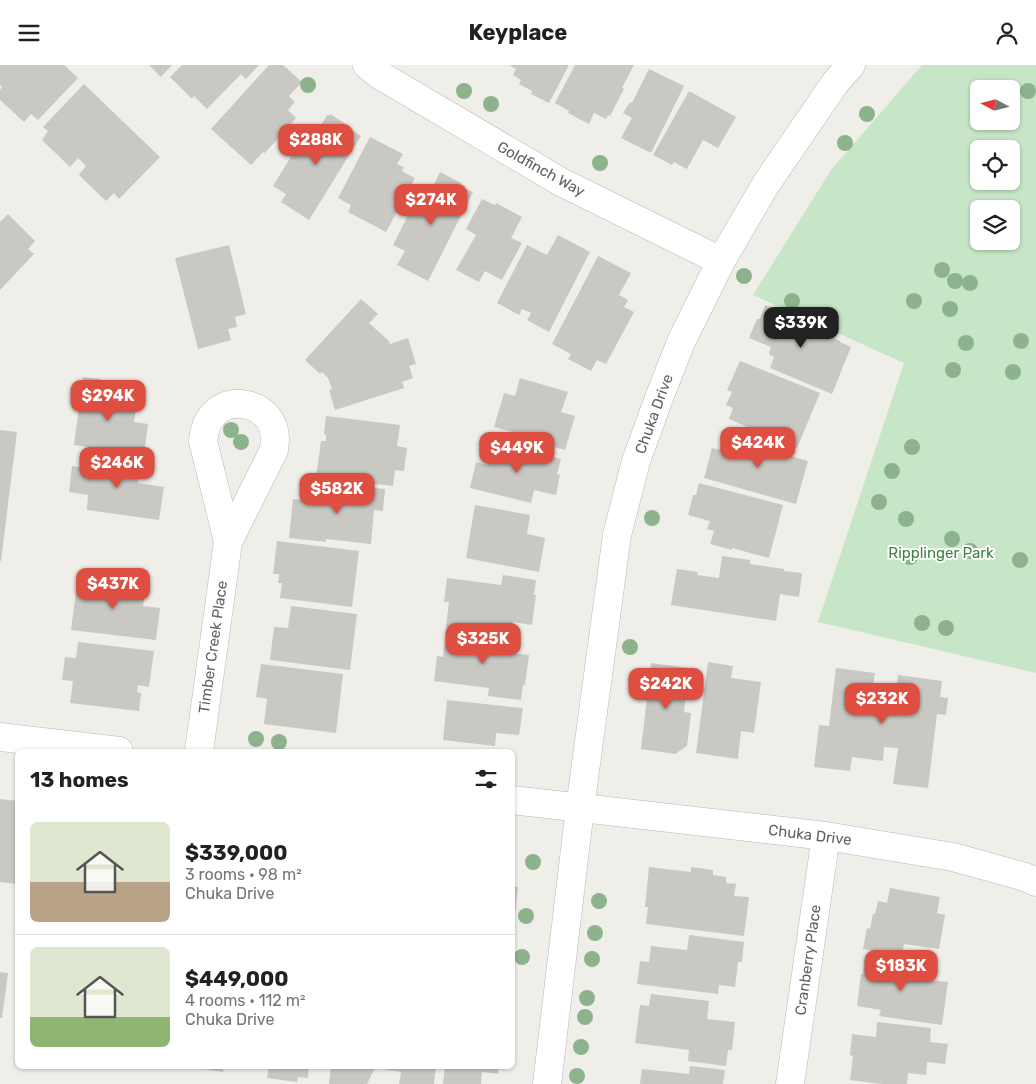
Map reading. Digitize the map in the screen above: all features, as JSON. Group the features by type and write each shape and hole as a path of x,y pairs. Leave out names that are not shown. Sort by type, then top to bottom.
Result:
{"street":[{"name":"Goldfinch Way","path":"367,65 378,74 561,182 721,261"},
{"name":"Chuka Drive","path":"547,1084 580,808 617,535 638,455 681,342 721,261 766,184 835,83 851,65"},
{"name":"Timber Creek Place","path":"199,749 228,542"},
{"path":"0,737 102,749"},
{"path":"515,800 580,808"},
{"name":"Chuka Drive","path":"580,808 826,836 953,857 1025,877 1036,882"},
{"name":"Cranberry Place","path":"790,1084 826,836"}],"green space":[{"name":"Ripplinger Park","path":"922,65 1036,65 1036,673 818,622 904,363 753,295 831,170"}],"building":[{"path":"0,65 64,65 78,78 38,120 31,114 24,122 0,100 0,90 2,87 0,85"},
{"path":"149,65 172,65 161,77"},
{"path":"182,65 259,65 246,79 241,74 207,109 194,96 192,99 170,77"},
{"path":"269,65 283,65 302,82 289,96 295,102 288,110 296,118 265,153 263,152 251,165 211,129"},
{"path":"509,65 569,65 549,103 531,94 532,91 519,84 521,80 513,75 516,69"},
{"path":"575,65 634,65 610,116 608,115 606,119 594,113 589,124 568,113 569,111 555,103"},
{"path":"649,69 684,86 651,153 621,138 632,118 623,113 630,102 632,103"},
{"path":"84,84 160,157 119,199 114,193 106,201 79,175 86,166 78,158 70,167 42,140 48,131 43,127"},
{"path":"689,91 736,117 718,148 703,140 687,169 674,162 672,165 653,155"},
{"path":"330,114 361,136 309,220 281,202 286,194 273,186 303,137 306,138 307,135 313,139 327,115 329,116"},
{"path":"370,137 403,154 397,164 404,167 402,171 415,178 386,232 348,212 351,205 338,198"},
{"path":"440,172 473,192 428,281 397,265 405,251 393,245 417,198 420,200 422,197 427,199"},
{"path":"482,199 495,205 496,203 522,217 511,238 522,243 502,280 485,271 479,282 456,270 476,235 466,229"},
{"path":"8,214 35,241 28,249 34,254 0,290 0,222"},
{"path":"558,235 590,252 549,332 527,320 531,313 522,309 519,315 497,303 527,245 547,255"},
{"path":"229,245 246,314 235,317 237,327 228,329 231,340 198,349 175,258"},
{"path":"598,256 631,273 619,295 628,300 624,307 634,312 606,364 597,360 591,371 568,359 571,354 552,344"},
{"path":"361,299 378,314 369,323 390,344 408,338 416,364 409,366 413,378 402,382 404,388 335,410 329,390 332,389 328,378 322,372 320,374 305,360"},
{"path":"765,305 823,328 821,333 851,347 832,394 770,368 774,357 769,354 771,347 749,338 757,319 760,319"},
{"path":"740,361 820,393 797,448 729,419 733,408 726,405 732,392 727,390"},
{"path":"83,377 100,379 98,395 137,400 134,422 148,424 144,455 74,445"},
{"path":"520,378 568,392 561,412 575,416 565,450 529,440 528,436 494,427 504,393 515,396"},
{"path":"326,416 400,425 397,446 407,448 404,471 395,470 393,486 316,477 321,441 326,441 326,435 324,434"},
{"path":"0,430 17,432 1,561 0,561"},
{"path":"746,437 771,444 770,446 791,452 790,456 808,461 796,504 704,478 712,448 729,452 733,439 744,443"},
{"path":"492,443 561,459 557,474 560,475 556,495 534,490 531,503 470,488 476,462 487,465"},
{"path":"92,458 140,464 138,483 164,487 159,520 87,510 88,495 69,492 72,466 90,469"},
{"path":"326,483 385,489 383,511 374,510 371,544 326,539 326,542 289,538 293,499 317,502 318,492 325,492"},
{"path":"699,483 783,505 769,558 710,544 714,531 707,529 710,521 688,515 693,495 696,495"},
{"path":"475,505 530,515 527,534 545,538 539,572 466,558"},
{"path":"277,541 359,551 352,607 280,598 282,583 278,583 279,574 273,574"},
{"path":"722,556 750,560 750,564 802,573 799,597 780,594 776,621 671,605 677,569 698,572 697,575 719,578"},
{"path":"503,575 536,580 532,625 513,622 511,635 446,627 449,602 444,602 447,578 501,585"},
{"path":"78,576 138,583 136,598 144,599 143,606 160,608 156,640 71,630"},
{"path":"291,606 357,614 350,670 270,660 274,627 288,628"},
{"path":"446,632 510,640 509,653 529,655 521,700 488,696 489,688 434,681 437,656 443,657"},
{"path":"78,642 154,651 149,687 138,685 137,692 141,693 139,711 70,703 73,681 62,680 65,657 76,658"},
{"path":"708,662 733,666 731,678 761,682 754,733 741,731 738,759 696,753"},
{"path":"651,663 689,668 684,712 691,713 687,746 675,754 641,749"},
{"path":"261,664 343,674 336,733 264,724 267,699 256,697"},
{"path":"836,668 875,673 873,686 896,689 898,675 942,681 940,697 948,698 946,715 937,714 928,788 893,784 898,748 884,747 883,761 852,757 850,771 814,767 819,725 829,726"},
{"path":"447,700 523,708 519,735 496,733 495,746 443,740"},
{"path":"0,799 15,801 15,884 0,882"},
{"path":"649,867 691,872 691,867 713,870 713,875 726,877 726,883 736,884 734,896 749,897 744,936 646,924 648,907 645,907"},
{"path":"515,886 518,887 515,913"},
{"path":"890,888 940,897 937,913 945,915 939,949 904,944 902,956 863,949 867,928 870,929 878,901 887,903"},
{"path":"689,935 744,942 742,962 738,962 735,987 719,985 718,994 637,984 640,961 649,962 651,946 687,950"},
{"path":"865,956 907,961 905,977 948,982 942,1025 879,1016 881,1010 857,1006"},
{"path":"0,972 8,973 2,1018 0,1018"},
{"path":"651,994 709,1001 707,1019 735,1022 732,1050 728,1050 726,1066 688,1061 689,1050 635,1043 640,1005 649,1006"},
{"path":"877,1022 931,1028 930,1042 948,1044 945,1064 927,1062 926,1075 908,1073 907,1084 882,1084 850,1080 853,1056 850,1055 852,1034 876,1037"},
{"path":"690,1066 725,1070 723,1084 640,1084 642,1069 689,1074"},
{"path":"204,1069 224,1069 223,1072"},
{"path":"268,1069 309,1069 308,1078 298,1077 297,1082 267,1078"},
{"path":"331,1069 374,1069 367,1084 329,1084"},
{"path":"383,1069 436,1069 434,1084 399,1084 401,1072"},
{"path":"445,1069 499,1069 498,1074 482,1072 481,1084 443,1084"}]}
